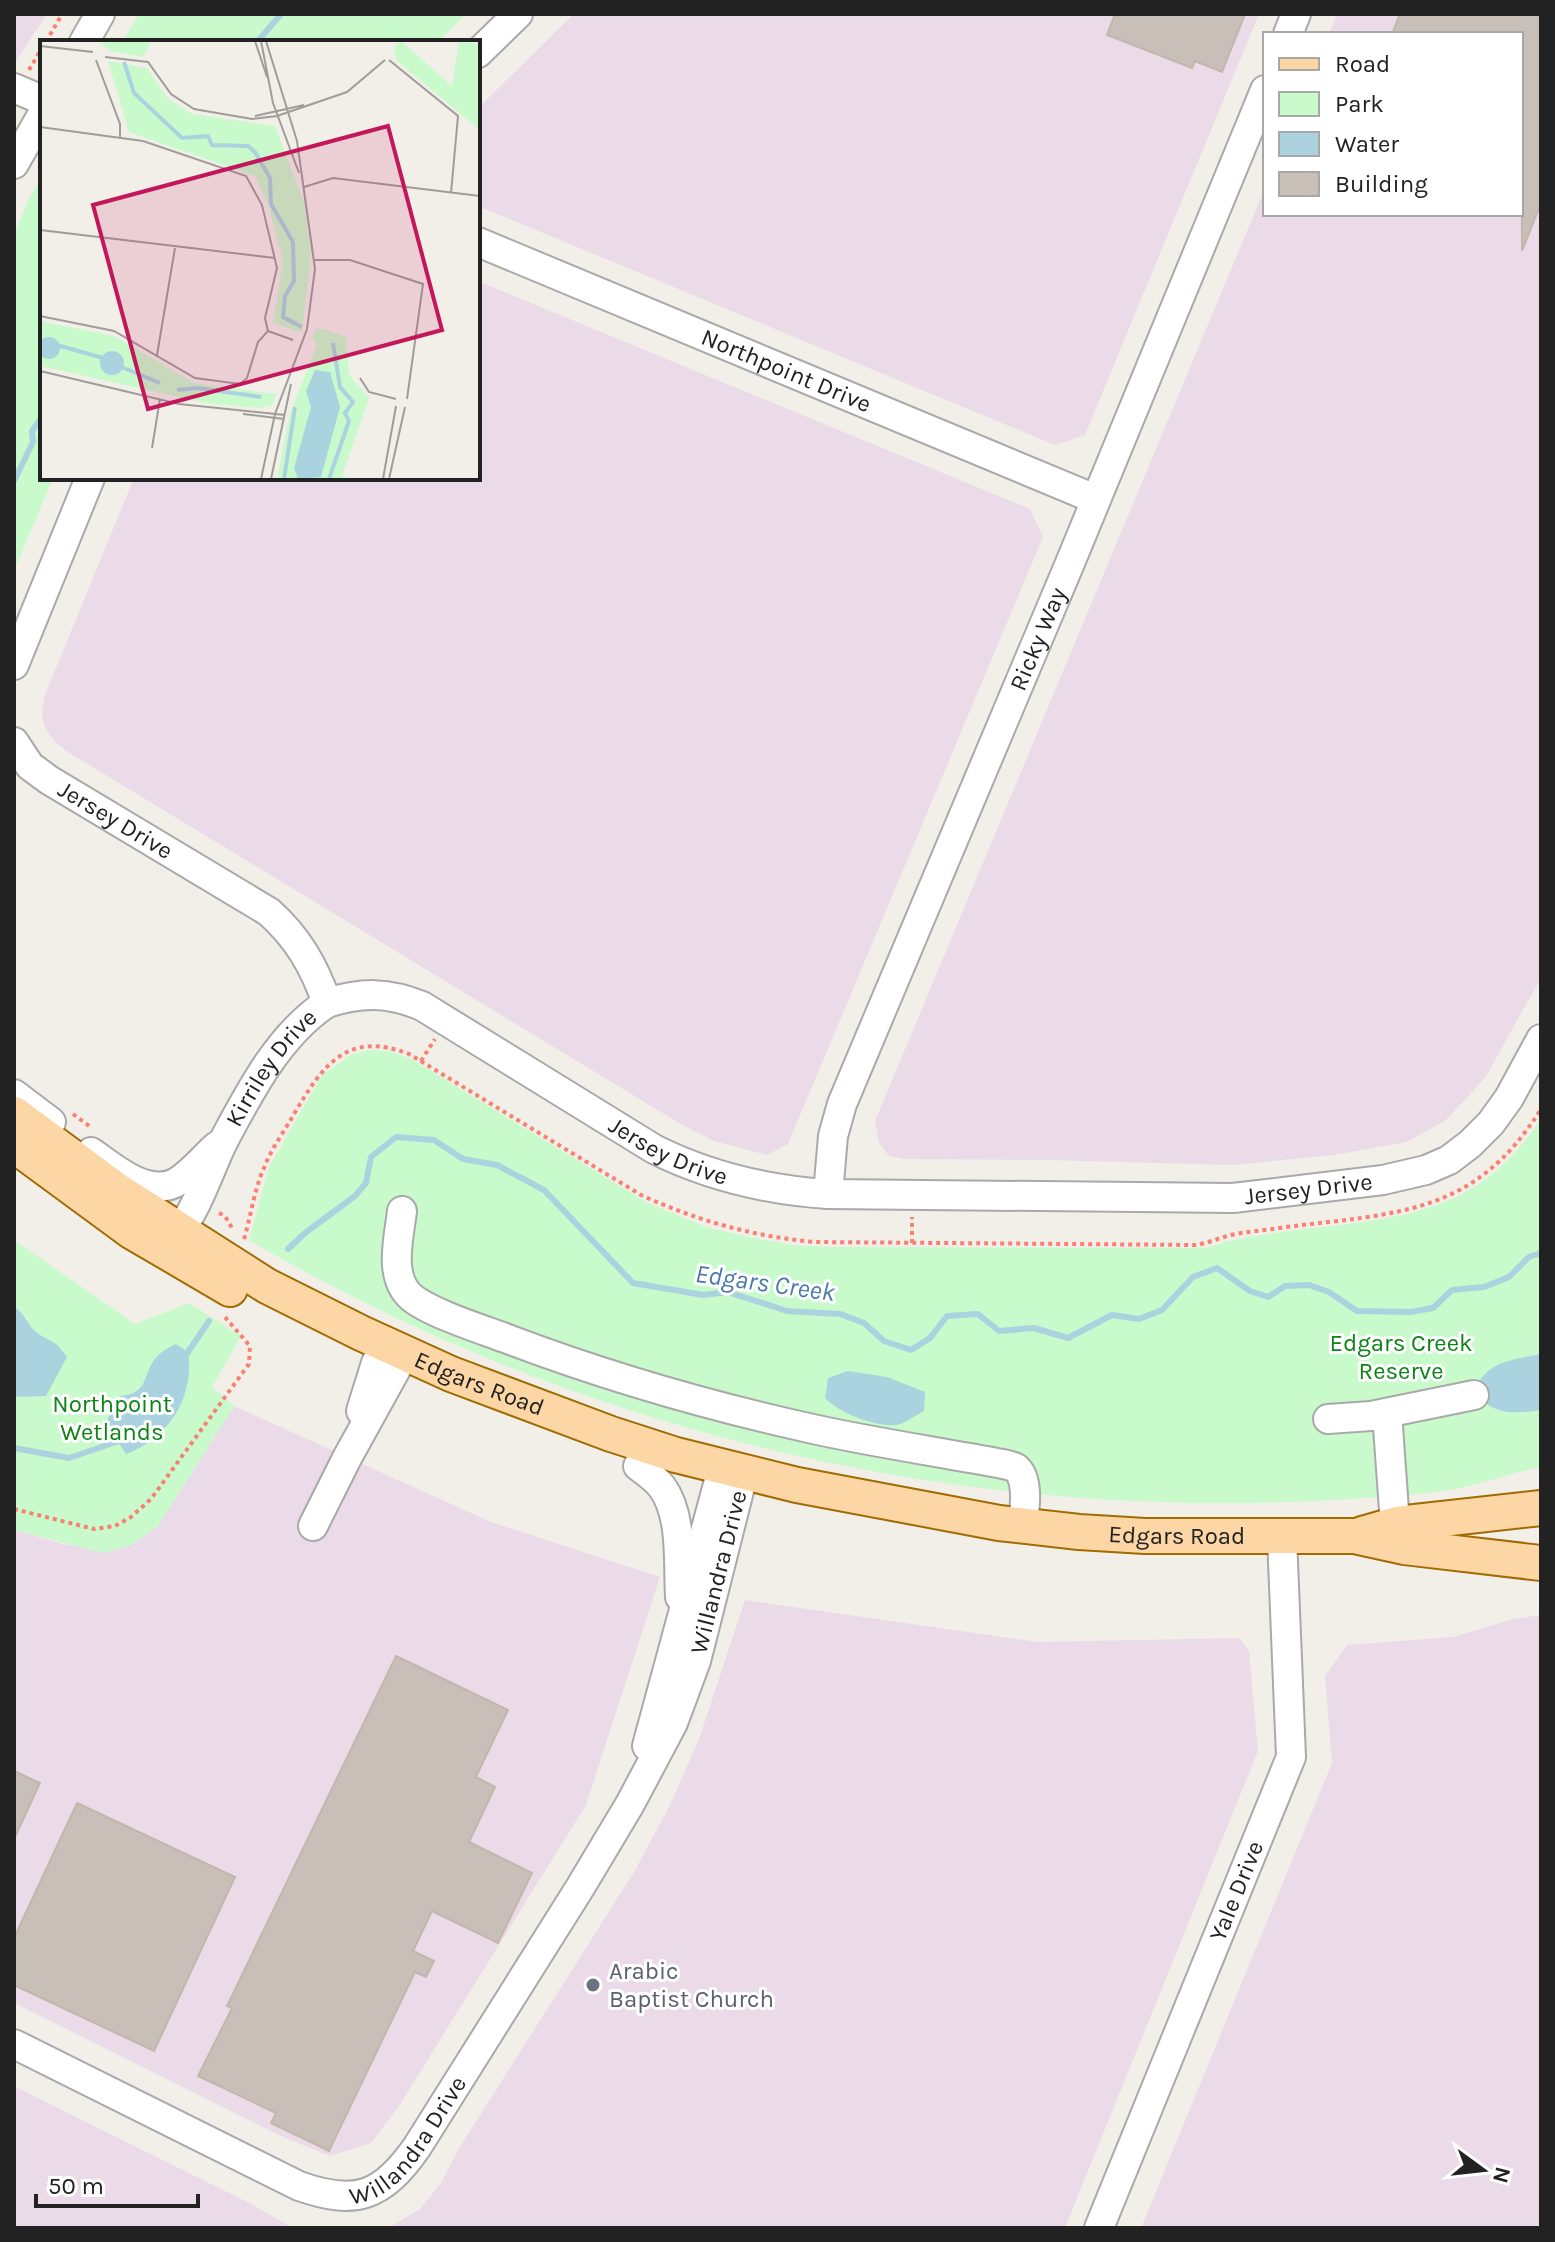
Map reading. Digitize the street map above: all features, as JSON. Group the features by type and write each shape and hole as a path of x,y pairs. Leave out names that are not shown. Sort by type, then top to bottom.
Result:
{"main road":[{"name":"Edgars Road","path":"14,1114 115,1189 168,1238"},
{"name":"Edgars Road","path":"14,1145 131,1231 168,1238 267,1286 390,1358 524,1427 638,1466 730,1480 797,1485 1011,1525 1145,1536 1354,1536 1404,1547 1541,1563"},
{"name":"Edgars Road","path":"390,1358 451,1374 676,1455 730,1480"},
{"name":"Edgars Road","path":"1354,1536 1395,1524 1541,1508"}],"street":[{"path":"85,40 100,14"},
{"path":"480,51 518,14"},
{"path":"14,88 40,99"},
{"name":"Ricky Way","path":"828,1194 833,1136 842,1104 1263,95"},
{"path":"14,164 40,118"},
{"name":"Northpoint Drive","path":"480,243 1095,499"},
{"path":"14,665 89,480"},
{"name":"Jersey Drive","path":"14,742 30,766 49,780 269,912 289,930 302,948 317,973 327,1003 352,995 376,994 399,997 422,1006 654,1149 685,1164 754,1186 828,1194 1233,1198 1383,1180 1426,1170 1449,1160 1470,1144 1491,1123 1509,1098 1541,1039"},
{"name":"Kirriley Drive","path":"168,1238 211,1172 224,1140 287,1037 305,1018 327,1003"},
{"name":"Kirriley Drive","path":"14,1094 116,1170 150,1186 172,1184 179,1180 224,1140"},
{"path":"402,1211 398,1279 412,1297 448,1316 610,1375 710,1404 813,1429 1016,1468 1025,1493 1011,1525"},
{"path":"313,1526 347,1458 390,1358"},
{"path":"1328,1419 1387,1413 1474,1395"},
{"path":"1387,1413 1395,1524"},
{"path":"638,1466 660,1484 674,1518 681,1621"},
{"name":"Willandra Drive","path":"630,1804 681,1621 730,1480"},
{"name":"Willandra Drive","path":"14,2044 299,2186 336,2197 367,2192 385,2184 401,2170 417,2147 630,1804 673,1723 696,1661 730,1480"},
{"name":"Yale Drive","path":"1099,2228 1291,1757 1282,1537"}],"path":[{"path":"47,40 62,14"},
{"path":"14,1509 94,1529 115,1526 151,1499 249,1364 250,1346 223,1315"}],"shaded area":[{"path":"14,14 47,14 14,64"},
{"path":"574,14 1259,14 1085,435 1055,445 480,207 480,106"},
{"path":"1337,14 1541,14 1541,978 1485,1078 1446,1120 1407,1142 1334,1155 1233,1165 904,1159 889,1156 879,1143 875,1121 1263,193 1263,216 1523,216 1523,32 1330,32"},
{"path":"480,282 1030,509 1043,537 788,1144 767,1155 714,1141 684,1126 71,754 55,742 45,728 42,715 44,697 133,480 480,480"},
{"path":"234,1406 491,1522 660,1577 586,1805 399,2106 371,2143 330,2156 283,2137 14,2003 14,1530 67,1545 158,1526"},
{"path":"745,1600 1038,1642 1239,1638 1249,1651 1258,1751 1065,2228 388,2228 420,2209 441,2183 458,2150 634,1872 670,1805 699,1739"},
{"path":"1541,1615 1541,2228 1141,2228 1332,1763 1325,1676 1347,1645 1453,1637 1513,1619"},
{"path":"14,2086 251,2204 293,2228 14,2228"}],"green space":[{"path":"139,14 466,14 440,40 124,40"},
{"path":"40,180 40,480 52,480 14,571 14,234"},
{"name":"Edgars Creek Reserve","path":"370,1050 391,1051 413,1060 646,1202 706,1227 792,1245 1207,1248 1248,1237 1366,1222 1432,1207 1462,1194 1490,1176 1516,1151 1541,1118 1541,1467 1443,1491 1395,1496 1315,1501 1176,1503 1037,1494 899,1476 763,1448 629,1410 499,1363 372,1306 249,1240 269,1167 322,1075 352,1054"},
{"name":"Northpoint Wetlands","path":"14,1240 135,1324 189,1303 241,1336 212,1387 234,1406 158,1526 132,1545 103,1553 14,1530"}],"water":[{"path":"14,1307 33,1329 55,1343 67,1357 46,1396 14,1397"},
{"path":"176,1344 188,1352 189,1369 183,1400 166,1427 141,1447 126,1454 107,1420 120,1396 136,1392 154,1360"},
{"path":"1541,1354 1541,1410 1512,1412 1495,1409 1475,1389 1480,1379 1494,1367"},
{"path":"848,1371 887,1377 925,1392 924,1411 896,1425 878,1424 848,1414 825,1398 828,1378"}],"building":[{"path":"1115,14 1245,14 1222,72 1195,61 1192,68 1107,35"},
{"path":"1400,14 1541,14 1541,203 1522,251 1523,32 1393,32"},
{"path":"396,1656 508,1710 476,1777 495,1787 469,1842 532,1873 498,1943 432,1911 413,1951 434,1961 426,1977 415,1972 329,2151 271,2123 276,2113 198,2076 232,2008 227,2006"},
{"path":"14,1771 40,1783 14,1839"},
{"path":"77,1803 235,1877 154,2051 14,1985 14,1938"}],"waterway":[{"path":"259,40 281,14"},
{"path":"14,481 33,442 32,431 40,420"},
{"name":"Edgars Creek","path":"288,1249 355,1196 366,1183 371,1157 396,1137 434,1140 463,1159 497,1165 544,1190 633,1283 703,1295 728,1292 787,1311 840,1314 864,1323 884,1341 911,1350 930,1338 947,1316 978,1314 999,1331 1034,1328 1068,1338 1112,1315 1139,1319 1162,1310 1193,1277 1217,1268 1250,1291 1268,1297 1285,1286 1309,1285 1329,1292 1357,1311 1411,1312 1433,1308 1452,1290 1484,1287 1509,1277 1529,1257 1541,1253"},
{"name":"Edgars Creek","path":"184,1358 209,1321"},
{"name":"Edgars Creek","path":"14,1448 69,1458 119,1441 123,1436"}],"place":[{"name":"Arabic Baptist Church","path":"593,1985"}]}
